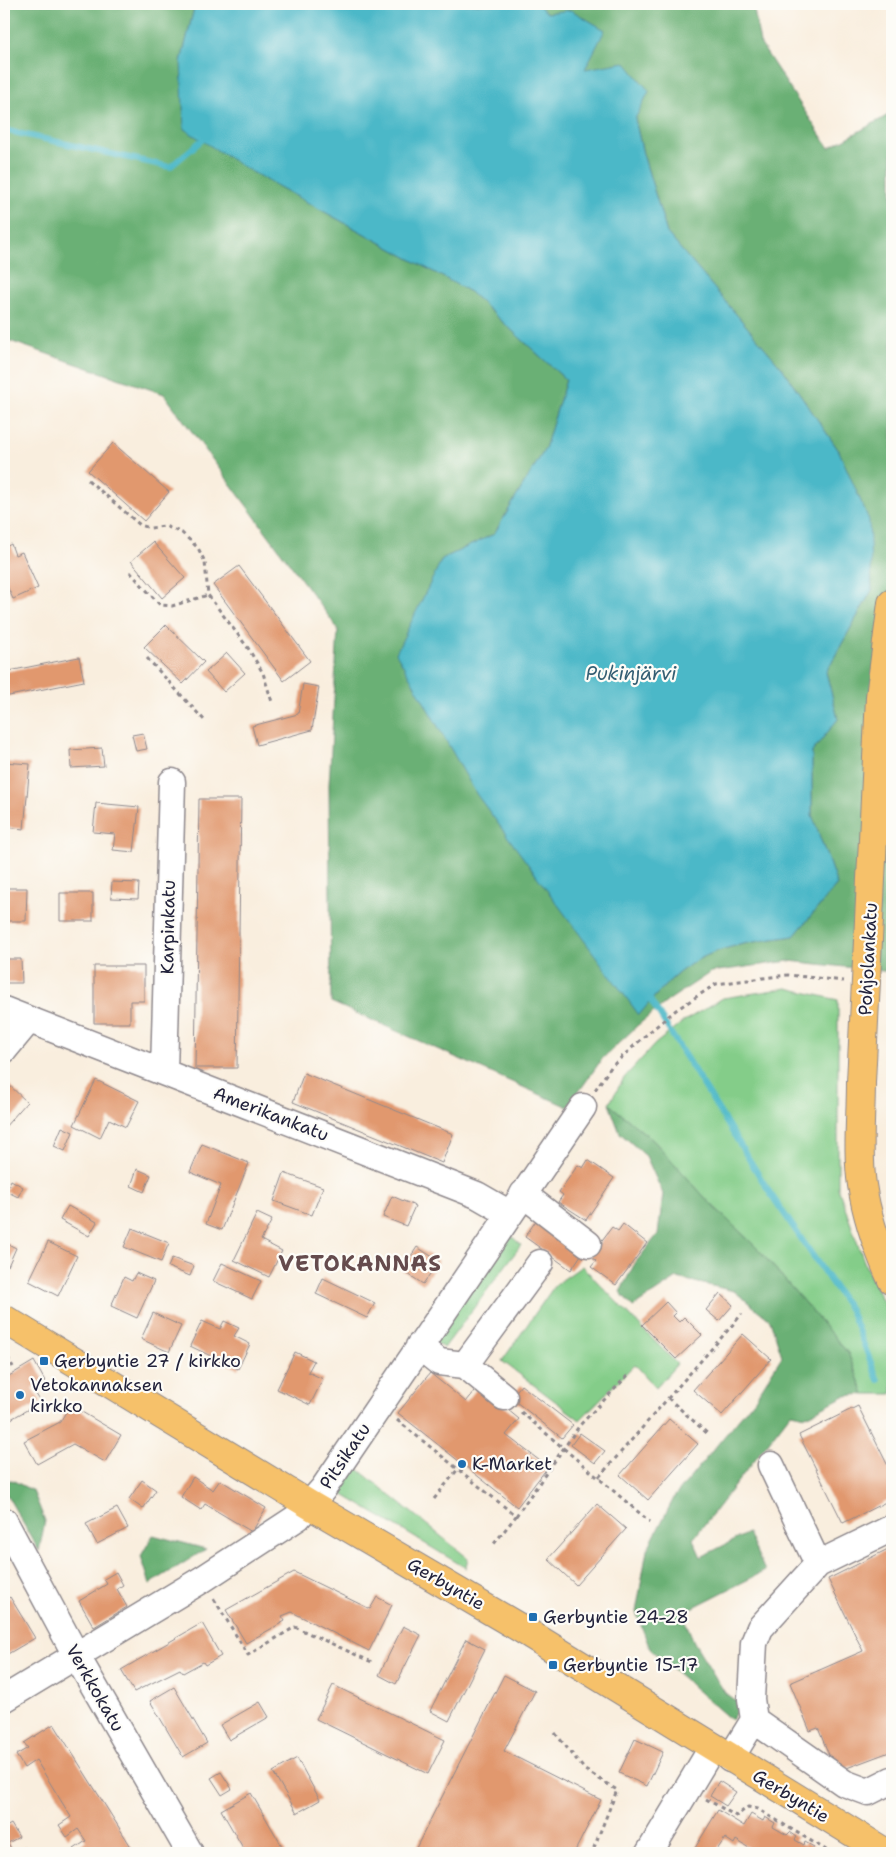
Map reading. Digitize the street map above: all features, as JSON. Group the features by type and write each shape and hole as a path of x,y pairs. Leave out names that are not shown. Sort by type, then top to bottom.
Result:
{"main road":[{"name":"Pohjolankatu","path":"892,603 880,697 861,1082 862,1184 872,1233 892,1280"},
{"name":"Gerbyntie","path":"4,1318 310,1505 512,1623 886,1853"}],"street":[{"name":"Karpinkatu","path":"164,1072 172,782"},
{"name":"Amerikankatu","path":"4,1010 477,1195 516,1204 588,1244"},
{"path":"4,1050 29,1020"},
{"name":"Pitsikatu","path":"4,1699 203,1579 298,1517 310,1505 323,1490 419,1346 584,1107"},
{"path":"465,1366 540,1263"},
{"path":"419,1346 439,1362 465,1366 504,1397"},
{"path":"771,1465 818,1564"},
{"name":"Verkkokatu","path":"4,1521 76,1655 190,1853"},
{"path":"892,1528 818,1564 760,1628 754,1643 751,1699 754,1720 844,1783 868,1792 892,1780"},
{"path":"649,1853 688,1789 754,1720"}],"path":[{"path":"88,480 140,525 150,528 165,526 182,533 198,548 205,562 208,595 253,656 263,673 272,702"},
{"path":"130,572 160,605 172,606 208,595"},
{"path":"147,658 205,721"},
{"path":"584,1107 611,1067 646,1034 676,1010 716,984 788,975 867,984"},
{"path":"599,1477 742,1314"},
{"path":"4,1350 13,1367"},
{"path":"493,1544 516,1516 580,1425 629,1374"},
{"path":"504,1397 650,1522"},
{"path":"668,1398 709,1435"},
{"path":"379,1405 516,1516"},
{"path":"434,1498 462,1464"},
{"path":"203,1579 248,1654 295,1627 374,1663"},
{"path":"555,1733 585,1770 616,1790 593,1850"},
{"path":"688,1789 736,1816 748,1807 758,1809 831,1853"}],"green space":[{"path":"4,4 195,4 181,62 245,168 470,292 566,380 545,449 494,534 442,559 639,1014 665,986 694,962 730,947 794,936 837,885 812,815 812,752 838,719 826,672 872,590 839,451 782,368 667,233 643,154 635,119 584,70 571,11 546,13 537,4 753,4 760,43 829,148 892,113 892,972 789,961 711,972 669,1000 638,1025 602,1059 568,1107 331,1002 329,785 338,629 164,394 4,339"},
{"path":"787,988 838,1000 838,1188 866,1267 892,1320 892,1394 864,1394 848,1353 758,1249 709,1202 654,1141 609,1104 624,1078 655,1044 684,1021 723,998"},
{"path":"609,1104 654,1141 709,1202 758,1249 848,1353 864,1394 844,1396 806,1416 791,1413 693,1539 701,1557 748,1533 765,1571 682,1613 694,1642 725,1693 741,1705 731,1720 650,1649 636,1612 647,1550 675,1496 755,1399 782,1356 770,1320 734,1291 677,1278 633,1307 620,1292 635,1263 658,1234 663,1194 646,1156 620,1133"},
{"path":"509,1234 521,1245 444,1348 433,1340"},
{"path":"582,1266 677,1364 656,1388 635,1364 580,1420 502,1361 555,1285"},
{"path":"357,1449 364,1454 354,1466 468,1558 466,1568 335,1490"},
{"path":"12,1480 33,1491 45,1521 39,1551 4,1490 4,1481"},
{"path":"153,1535 206,1549 150,1584 141,1556"}],"water":[{"name":"Pukinjärvi","path":"195,4 537,4 547,13 571,10 605,30 585,69 625,62 649,91 635,119 643,154 667,233 782,368 839,451 869,520 872,590 826,672 838,719 812,752 812,815 837,885 794,936 730,947 694,962 671,979 639,1015 477,795 396,653 442,559 494,534 545,449 566,380 470,292 245,168 184,129 181,62"}],"building":[{"path":"113,443 169,492 144,521 88,471"},
{"path":"153,542 185,578 162,598 131,561"},
{"path":"11,544 15,555 22,552 38,588 13,599 7,586 4,587 4,548"},
{"path":"239,566 310,661 284,681 213,585"},
{"path":"166,625 204,662 183,684 144,647"},
{"path":"227,653 245,673 224,692 206,672"},
{"path":"79,657 84,681 4,697 4,672"},
{"path":"303,684 319,687 312,730 257,745 252,726 298,714"},
{"path":"143,733 147,749 136,751 132,735"},
{"path":"102,748 104,766 71,768 70,750"},
{"path":"4,762 30,764 24,829 4,827"},
{"path":"199,799 241,799 237,1068 195,1068"},
{"path":"96,803 139,807 134,852 113,850 115,834 93,832"},
{"path":"112,882 139,883 138,899 111,898"},
{"path":"4,888 27,888 26,921 4,921"},
{"path":"60,893 93,893 93,921 60,921"},
{"path":"4,959 21,959 22,983 4,983"},
{"path":"94,966 144,966 144,1001 130,1001 130,1023 94,1023"},
{"path":"304,1073 453,1134 442,1163 293,1102"},
{"path":"96,1080 139,1101 126,1127 109,1119 100,1138 74,1125"},
{"path":"6,1082 27,1102 4,1128 4,1085"},
{"path":"62,1127 73,1132 65,1151 54,1146"},
{"path":"202,1144 249,1163 222,1230 206,1224 221,1185 190,1172"},
{"path":"588,1160 614,1178 586,1220 558,1202 563,1195 559,1192 578,1165 583,1168"},
{"path":"137,1169 151,1175 144,1192 131,1186"},
{"path":"284,1173 323,1187 312,1215 274,1201"},
{"path":"11,1180 23,1187 18,1197 6,1191"},
{"path":"392,1196 415,1206 406,1226 383,1217"},
{"path":"68,1206 97,1222 89,1236 60,1220"},
{"path":"257,1213 272,1220 261,1240 282,1251 269,1277 234,1260"},
{"path":"537,1219 583,1252 571,1270 525,1237"},
{"path":"623,1224 647,1243 616,1285 591,1267 596,1261 590,1256 612,1227 618,1231"},
{"path":"132,1228 169,1243 161,1262 124,1247"},
{"path":"4,1242 16,1248 8,1266 4,1264"},
{"path":"48,1242 77,1256 58,1296 29,1281"},
{"path":"417,1247 439,1261 423,1284 402,1270"},
{"path":"172,1258 194,1266 190,1276 168,1267"},
{"path":"222,1263 261,1281 252,1299 213,1281"},
{"path":"136,1273 154,1281 137,1318 111,1306 124,1277 132,1281"},
{"path":"323,1278 375,1303 367,1318 316,1294"},
{"path":"720,1293 733,1305 719,1321 706,1310"},
{"path":"666,1302 676,1313 673,1316 679,1322 684,1317 702,1335 676,1359 642,1325"},
{"path":"153,1313 181,1326 169,1352 141,1339"},
{"path":"202,1321 220,1329 224,1321 239,1328 234,1336 250,1344 238,1369 190,1346"},
{"path":"743,1334 771,1359 722,1415 693,1390"},
{"path":"295,1352 314,1361 308,1372 323,1379 310,1405 277,1389"},
{"name":"Vetokannaksen kirkko","path":"34,1361 45,1381 32,1388 41,1402 4,1423 4,1366 9,1376"},
{"path":"430,1373 466,1402 479,1386 519,1419 506,1435 548,1467 517,1507 398,1413"},
{"path":"521,1385 573,1425 562,1438 511,1398"},
{"path":"70,1405 121,1435 105,1462 73,1444 37,1464 24,1441 60,1422"},
{"path":"858,1406 892,1474 892,1499 843,1523 799,1435"},
{"path":"669,1419 698,1444 648,1500 620,1475"},
{"path":"580,1433 605,1451 595,1463 571,1445"},
{"path":"193,1477 213,1490 220,1480 266,1508 252,1532 205,1504 201,1510 181,1497"},
{"path":"142,1480 156,1490 143,1509 129,1499"},
{"path":"597,1504 626,1529 576,1585 548,1559"},
{"path":"117,1508 128,1528 97,1544 86,1524"},
{"path":"892,1547 892,1751 836,1772 818,1728 810,1731 790,1683 863,1651 828,1579"},
{"path":"116,1572 123,1585 117,1589 127,1607 94,1627 79,1601 107,1584 104,1579"},
{"path":"294,1572 370,1609 377,1597 392,1605 369,1651 292,1612 282,1616 285,1621 246,1643 226,1610"},
{"path":"10,1597 35,1638 6,1655 4,1651 4,1601"},
{"path":"202,1623 221,1656 205,1665 203,1662 183,1673 180,1669 134,1692 121,1670"},
{"path":"403,1626 421,1635 396,1684 379,1675"},
{"path":"466,1639 485,1649 449,1721 430,1711"},
{"path":"504,1675 535,1691 504,1751 601,1800 574,1853 414,1852"},
{"path":"333,1685 445,1740 428,1774 316,1719"},
{"path":"174,1687 207,1743 183,1757 150,1701"},
{"path":"260,1702 269,1717 229,1740 220,1725"},
{"path":"54,1724 135,1853 76,1853 74,1849 86,1841 78,1829 67,1837 59,1825 71,1817 36,1760 24,1768 16,1755 28,1748 24,1743"},
{"path":"635,1739 663,1752 647,1786 619,1773"},
{"path":"297,1758 320,1800 297,1813 273,1772"},
{"path":"221,1772 232,1789 222,1795 211,1778"},
{"path":"719,1781 736,1792 726,1806 710,1796"},
{"path":"251,1793 286,1853 246,1853 221,1810"},
{"path":"718,1810 744,1826 751,1814 763,1821 765,1817 775,1823 773,1827 787,1835 790,1832 797,1837 795,1840 804,1845 805,1842 814,1847 812,1850 817,1853 753,1853 754,1851 736,1840 734,1844 725,1838 715,1853 692,1853"},
{"path":"11,1824 19,1837 8,1843 14,1853 4,1853 4,1828"},
{"path":"25,1847 29,1853 15,1853"}],"waterway":[{"path":"4,130 170,167 202,140"},
{"path":"651,1001 770,1193 850,1310 878,1380"}],"place":[{"name":"Gerbyntie 27 / kirkko","path":"44,1361"},
{"name":"Vetokannaksen kirkko","path":"20,1395"},
{"name":"K-Market","path":"462,1464"},
{"name":"Gerbyntie 24-28","path":"533,1617"},
{"name":"Gerbyntie 15-17","path":"553,1665"}],"district":[{"name":"VETOKANNAS","path":"360,1263"}]}
